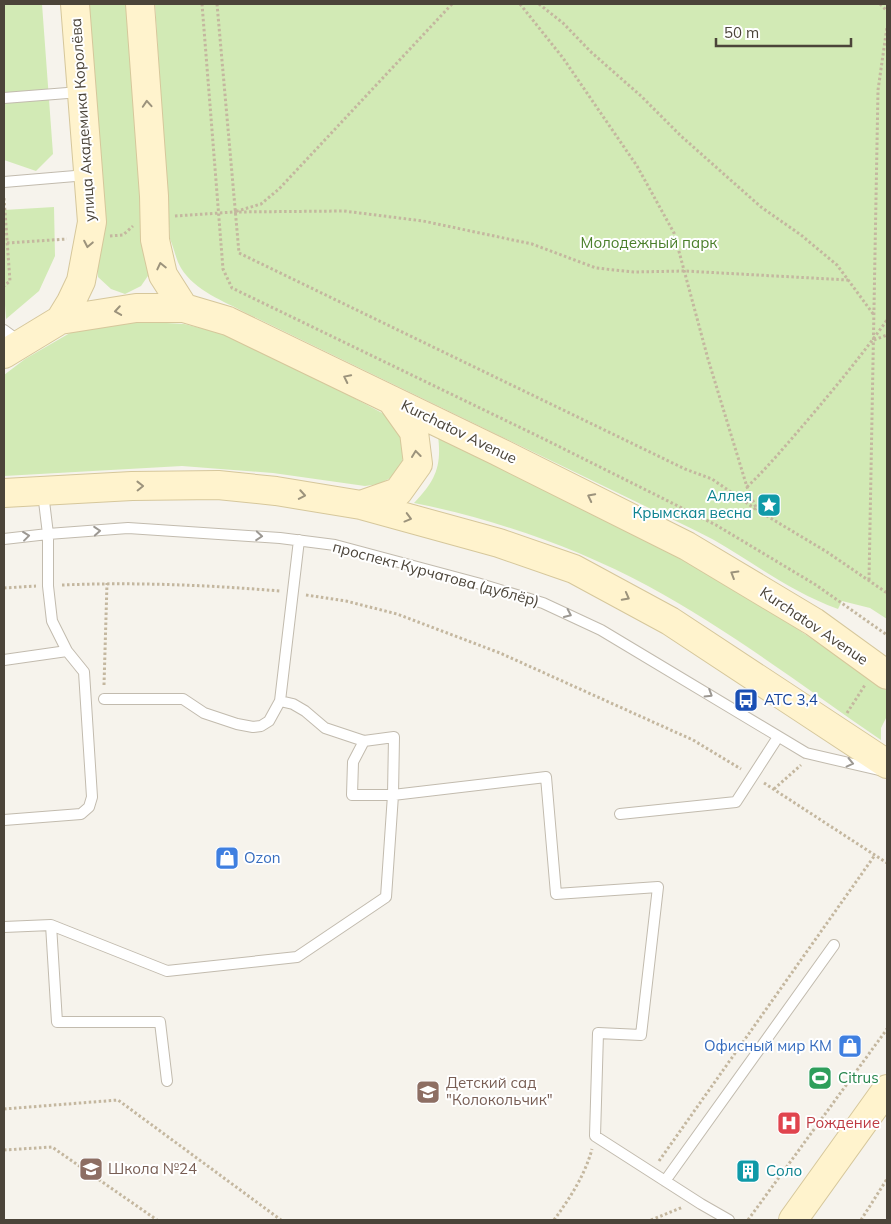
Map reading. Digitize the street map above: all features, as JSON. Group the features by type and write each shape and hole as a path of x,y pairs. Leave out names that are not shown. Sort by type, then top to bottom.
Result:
{"main road":[{"name":"улица Академика Королёва","path":"60,320 81,281 92,222 75,4"},
{"path":"140,4 155,240 163,275 184,308"},
{"name":"Kurchatov Avenue","path":"10,343 60,320 136,308 184,308 228,321 391,399 688,546 814,622 882,671"},
{"path":"361,505 398,492 418,464 414,432 391,399"},
{"path":"4,493 132,486 218,485 276,491 361,505 500,543 574,569 670,621 887,764"},
{"path":"793,1220 887,1089"},
{"path":"806,1220 887,1109"}],"lane":[{"path":"4,98 81,92"},
{"path":"4,182 88,175"},
{"path":"4,820 81,814 89,807 92,797 84,672 67,651 52,621 48,586 48,534 43,492"},
{"name":"проспект Курчатова (дублёр)","path":"4,539 128,528 299,540 335,545 477,582 544,603 601,630 806,753 887,772"},
{"path":"104,698 183,699 204,713 236,724 253,728 269,721 280,701 299,540"},
{"path":"4,660 67,651"},
{"path":"4,927 51,925 167,972 297,957 386,897 393,795 394,737 364,742 325,728 304,710 293,704 280,701"},
{"path":"620,814 736,802 778,737"},
{"path":"364,742 353,762 352,795 393,795 546,777 556,894 658,886 641,1035 598,1033 595,1136 729,1220"},
{"path":"51,925 57,1022 160,1022 167,1081"},
{"path":"665,1181 834,946"}],"path":[{"path":"202,4 223,268 232,288 544,439 716,525 816,585 887,635"},
{"path":"217,4 239,254 676,464 712,479 757,510 827,552 887,593"},
{"path":"234,212 261,204 280,188 452,4"},
{"path":"520,4 563,58 637,166 674,233 708,359 748,488 757,510"},
{"path":"539,4 563,23 591,52 641,96 687,142 761,207 802,235 837,265 874,316"},
{"path":"880,4 887,11"},
{"path":"869,581 878,90 887,27"},
{"path":"4,198 10,281 4,286"},
{"path":"8,243 123,235 137,223 154,218 234,212 344,211 424,221 532,244 596,268 634,272 685,271 848,280"},
{"path":"748,488 874,340 887,321"},
{"path":"874,340 887,334"},
{"path":"104,698 107,583"},
{"path":"4,588 107,583 210,585 293,592 397,614 500,654 693,740 774,789 887,863"},
{"path":"836,730 882,671"},
{"path":"774,789 812,754"},
{"path":"651,1172 875,855"},
{"path":"748,1220 887,1029"},
{"path":"4,1109 118,1100 281,1220"},
{"path":"554,1220 572,1195 588,1162 595,1136"},
{"path":"4,1150 52,1147 157,1220"},
{"path":"861,1220 887,1179"},
{"path":"651,1220 680,1208 701,1204"}],"green space":[{"path":"4,4 42,4 53,154 36,171 4,160"},
{"path":"78,4 134,4 152,270 141,286 125,294 111,289 98,277"},
{"name":"Молодежный парк","path":"155,4 887,4 887,619 870,608 842,601 838,609 805,595 706,536 246,313 210,295 194,283 179,265 170,239"},
{"path":"54,207 55,256 39,291 6,319 4,210"},
{"path":"115,320 184,324 224,334 307,373 384,414 396,423 403,436 405,451 401,465 392,477 379,484 365,486 273,473 182,466 4,476 4,375 25,359 82,326"},
{"path":"438,436 705,570 799,630 887,691 887,716 881,728 881,740 708,621 621,572 534,536 473,517 414,503 427,488 438,465"}],"place":[{"name":"Аллея Крымская весна","path":"769,505"},
{"name":"АТС 3,4","path":"746,700"},
{"name":"Ozon","path":"227,858"},
{"name":"Офисный мир КМ","path":"850,1046"},
{"name":"Citrus","path":"820,1078"},
{"name":"Детский сад \"Колокольчик\"","path":"428,1092"},
{"name":"Рождение","path":"789,1123"},
{"name":"Школа №24","path":"91,1169"},
{"name":"Соло","path":"748,1171"}]}
